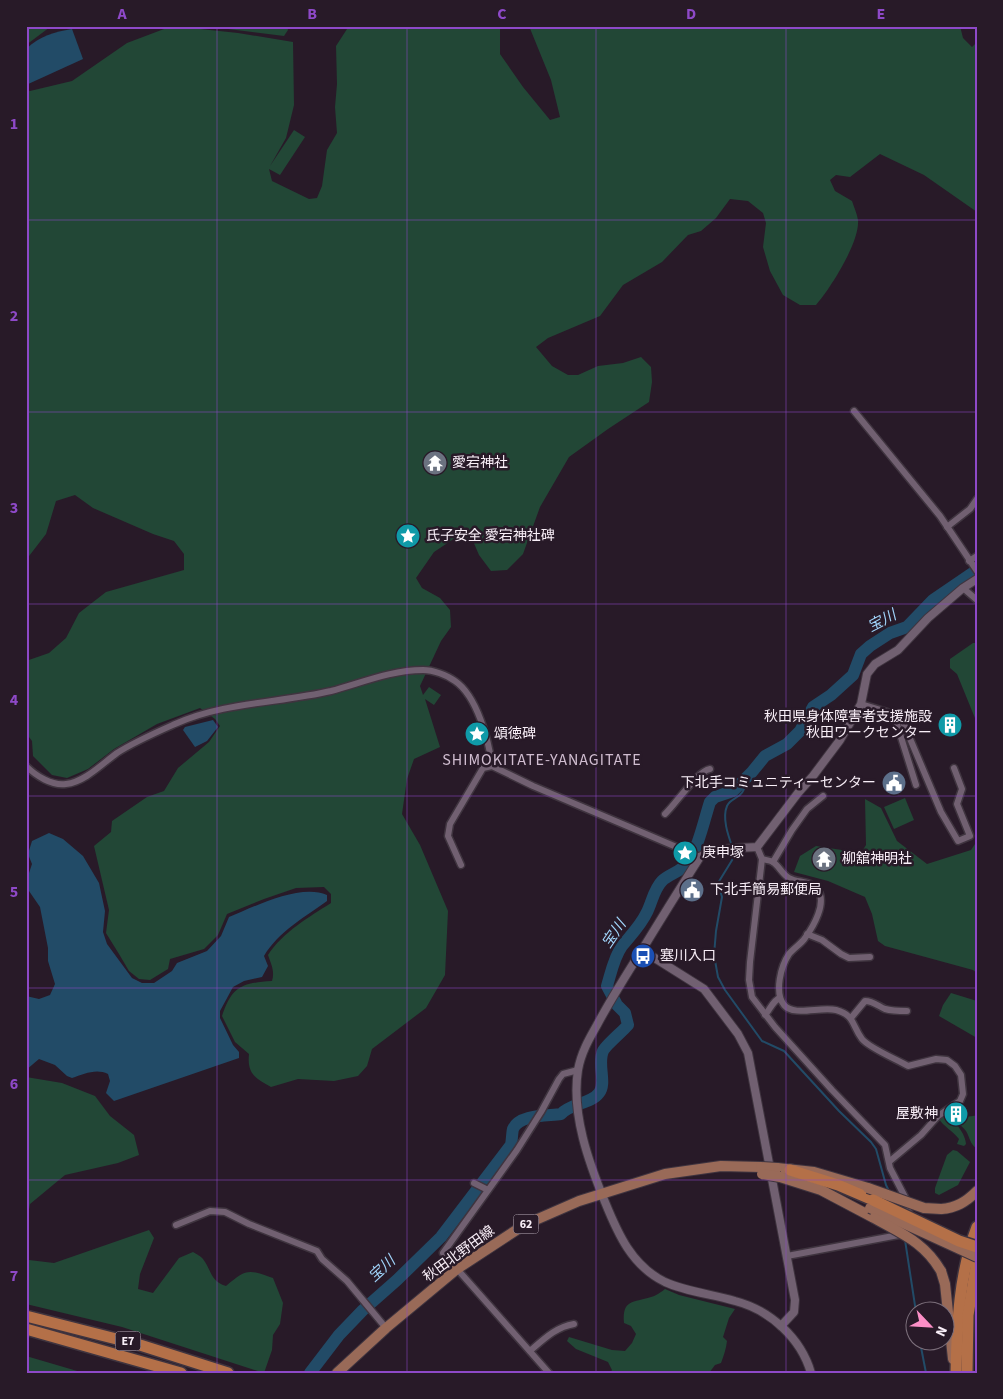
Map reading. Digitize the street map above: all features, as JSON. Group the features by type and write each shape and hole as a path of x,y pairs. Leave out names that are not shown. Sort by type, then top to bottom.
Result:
{"highway":[{"path":"790,1170 824,1180 872,1209 977,1247"},
{"path":"956,1373 957,1318 963,1272 977,1227"},
{"path":"967,1373 968,1314 977,1259"},
{"name":"E7","path":"26,1316 140,1345 228,1373"},
{"name":"E7","path":"26,1329 182,1373"}],"main road":[{"name":"秋田北野田線","path":"337,1373 386,1328 457,1269 524,1225 579,1201 645,1180 722,1172 762,1171 778,1173 790,1170"},
{"name":"62","path":"790,1170 814,1172 868,1188 924,1208 940,1209 958,1206 977,1191"},
{"path":"778,1173 872,1209 977,1259"},
{"path":"872,1209 917,1243 932,1257 941,1271 945,1284 950,1343 956,1373"}],"street":[{"path":"854,411 940,516 977,571"},
{"path":"947,527 970,509 977,499"},
{"path":"970,563 977,556"},
{"path":"461,865 448,836 450,824 483,768 492,766 533,786 695,855 757,846 840,740 861,704 866,674 875,664 898,650 928,618 962,588 977,579"},
{"path":"962,588 977,600"},
{"path":"26,766 54,784 68,784 93,773 118,753 176,723 211,712 330,691 387,674 425,670 438,673 456,682 475,705 490,749 492,766"},
{"path":"861,704 894,714 903,722 941,812 958,842 970,836 957,804 962,789 954,768"},
{"path":"894,714 916,785"},
{"path":"665,814 688,787 706,770 710,769"},
{"path":"773,862 807,809 823,796"},
{"path":"757,846 762,859 750,962 749,980 752,998 832,1090 885,1145 894,1177 905,1197 913,1233 787,1256"},
{"path":"695,855 642,950 609,1002 584,1049 578,1070 579,1118 601,1193 622,1241 643,1267 666,1282 745,1304 769,1317 781,1326 801,1348 811,1373"},
{"path":"762,859 773,862 782,873 790,878 808,883 818,890 821,898 813,926 789,955 782,969 780,998 785,1006 795,1010 836,1010 851,1018 863,1040 908,1066 936,1059 947,1060 955,1066 961,1075 963,1094 960,1101 938,1116 921,1135 890,1161"},
{"path":"807,934 822,940 849,958 870,957"},
{"path":"642,950 704,989 738,1034 748,1053 796,1308 781,1326"},
{"path":"765,1015 776,999 780,998"},
{"path":"851,1018 865,1001 870,1001 886,1009 907,1011"},
{"path":"549,1373 442,1253 535,1122 564,1074 578,1070"},
{"path":"474,1183 488,1190"},
{"path":"176,1226 210,1211 224,1212 249,1224 318,1251 322,1259 346,1281 386,1328"},
{"path":"530,1351 551,1333 564,1326 574,1324"}],"green space":[{"path":"26,26 64,26 50,27 26,45"},
{"path":"172,26 238,33 293,42 294,105 286,138 270,166 294,130 305,137 280,175 269,169 272,181 309,199 317,198 322,186 327,150 337,133 335,107 337,84 336,46 349,26 500,26 500,54 523,87 550,120 560,117 551,80 529,26 960,26 963,38 972,47 977,42 977,212 924,175 880,154 850,177 836,175 830,180 835,191 852,201 858,220 854,240 843,265 822,298 816,305 800,305 783,295 770,271 763,247 766,223 763,213 748,201 730,199 716,218 701,231 688,235 662,262 623,285 600,316 548,338 536,347 552,366 568,375 578,375 598,366 623,363 641,357 651,367 652,382 649,402 569,457 540,507 523,554 507,570 491,571 479,555 473,541 455,538 434,552 416,578 422,588 440,598 450,610 451,627 441,641 420,686 423,695 429,687 441,695 434,705 425,699 440,747 414,759 407,779 402,814 420,845 448,911 445,975 426,1008 372,1049 367,1066 358,1076 334,1081 298,1079 271,1087 265,1084 253,1075 249,1066 249,1054 235,1042 222,1016 230,998 239,988 253,983 272,981 273,971 268,955 289,932 331,903 331,894 324,887 296,888 227,914 218,935 204,949 170,959 168,969 150,980 139,979 129,971 106,933 109,910 94,846 111,832 112,821 147,797 164,791 178,768 209,742 220,726 215,719 200,708 157,724 114,749 88,769 67,778 52,775 33,756 32,741 26,733 26,661 49,653 66,638 79,613 106,592 184,570 184,554 174,541 93,508 75,495 56,501 46,534 26,560 26,90 30,91 72,81 127,43"},
{"path":"204,26 287,26 288,30 284,36"},
{"path":"973,643 977,643 977,723 957,674 950,668 950,659"},
{"path":"905,798 914,820 894,829 884,807"},
{"path":"865,799 881,808 897,841 927,864 971,850 977,841 977,973 973,970 885,946 878,941 872,914 865,897 828,881 794,872 800,856 816,846 861,853 866,845"},
{"path":"951,993 977,1001 977,1038 939,1016 943,1005"},
{"path":"26,1077 62,1083 95,1096 110,1116 134,1135 139,1155 118,1163 65,1175 30,1204 26,1226"},
{"path":"952,1115 965,1117 977,1115 977,1149 971,1143 966,1131 953,1118"},
{"path":"947,1116 960,1128 966,1140 964,1146 957,1144 959,1139 939,1119"},
{"path":"953,1150 970,1162 958,1185 939,1195 935,1193 935,1188 947,1155"},
{"path":"26,1229 29,1260 54,1263 149,1230 154,1238 140,1274 138,1289 153,1293 179,1258 193,1252 203,1259 214,1278 226,1286 238,1276 248,1272 273,1278 283,1303 280,1324 273,1335 272,1350 264,1373 122,1327 26,1304"},
{"path":"665,1289 679,1295 735,1309 729,1318 723,1337 727,1341 721,1363 715,1365 709,1373 610,1373 612,1370 608,1362 576,1349 567,1341 569,1337 612,1350 625,1351 632,1343 636,1334 631,1326 624,1323 627,1306 630,1303 655,1296"},
{"path":"26,1356 84,1373 26,1373"}],"water":[{"path":"72,29 83,59 26,85 26,49 48,35"},
{"path":"213,720 218,727 207,741 195,747 183,730 185,727"},
{"path":"49,833 63,839 83,856 99,883 105,911 103,932 107,944 132,978 142,983 154,983 172,971 177,963 207,951 221,936 229,917 264,902 291,894 316,892 327,895 327,901 284,932 270,947 264,956 268,966 262,977 244,981 233,987 220,1011 220,1018 233,1045 239,1052 239,1058 114,1101 106,1093 110,1081 108,1074 104,1072 90,1072 72,1078 55,1065 39,1059 26,1070 26,996 39,999 50,995 55,984 48,961 48,948 40,907 29,891 26,882 32,864 28,854 32,841"}],"waterway":[{"name":"宝川","path":"310,1373 339,1335 363,1310 441,1237 511,1145 513,1129 516,1124 527,1118 561,1114 565,1110 591,1099 599,1093 602,1084 601,1056 603,1051 628,1025 625,1013 617,1005 607,986 615,960 619,950 645,917 659,884 682,869 691,857 710,802 715,797 733,791 765,756 787,744 800,731 813,707 831,695 853,675 861,654 870,646 890,633 907,627 933,600 977,570"},
{"path":"732,846 726,826 727,806 741,794 746,778"},
{"path":"733,851 734,857 718,883 722,897 714,955 718,977 725,990 762,1041 784,1051 839,1111 871,1142 876,1149 890,1193"},
{"path":"905,1240 914,1302"},
{"path":"922,1352 926,1373"}],"place":[{"name":"愛宕神社","path":"435,463"},
{"name":"氏子安全 愛宕神社碑","path":"408,536"},
{"name":"秋田県身体障害者支援施設 秋田ワークセンター","path":"950,725"},
{"name":"頌徳碑","path":"477,734"},
{"name":"下北手コミュニティーセンター","path":"894,783"},
{"name":"庚申塚","path":"685,853"},
{"name":"柳舘神明社","path":"824,859"},
{"name":"下北手簡易郵便局","path":"692,890"},
{"name":"塞川入口","path":"643,956"},
{"name":"屋敷神","path":"956,1114"}],"district":[{"name":"SHIMOKITATE-YANAGITATE","path":"542,760"}]}
